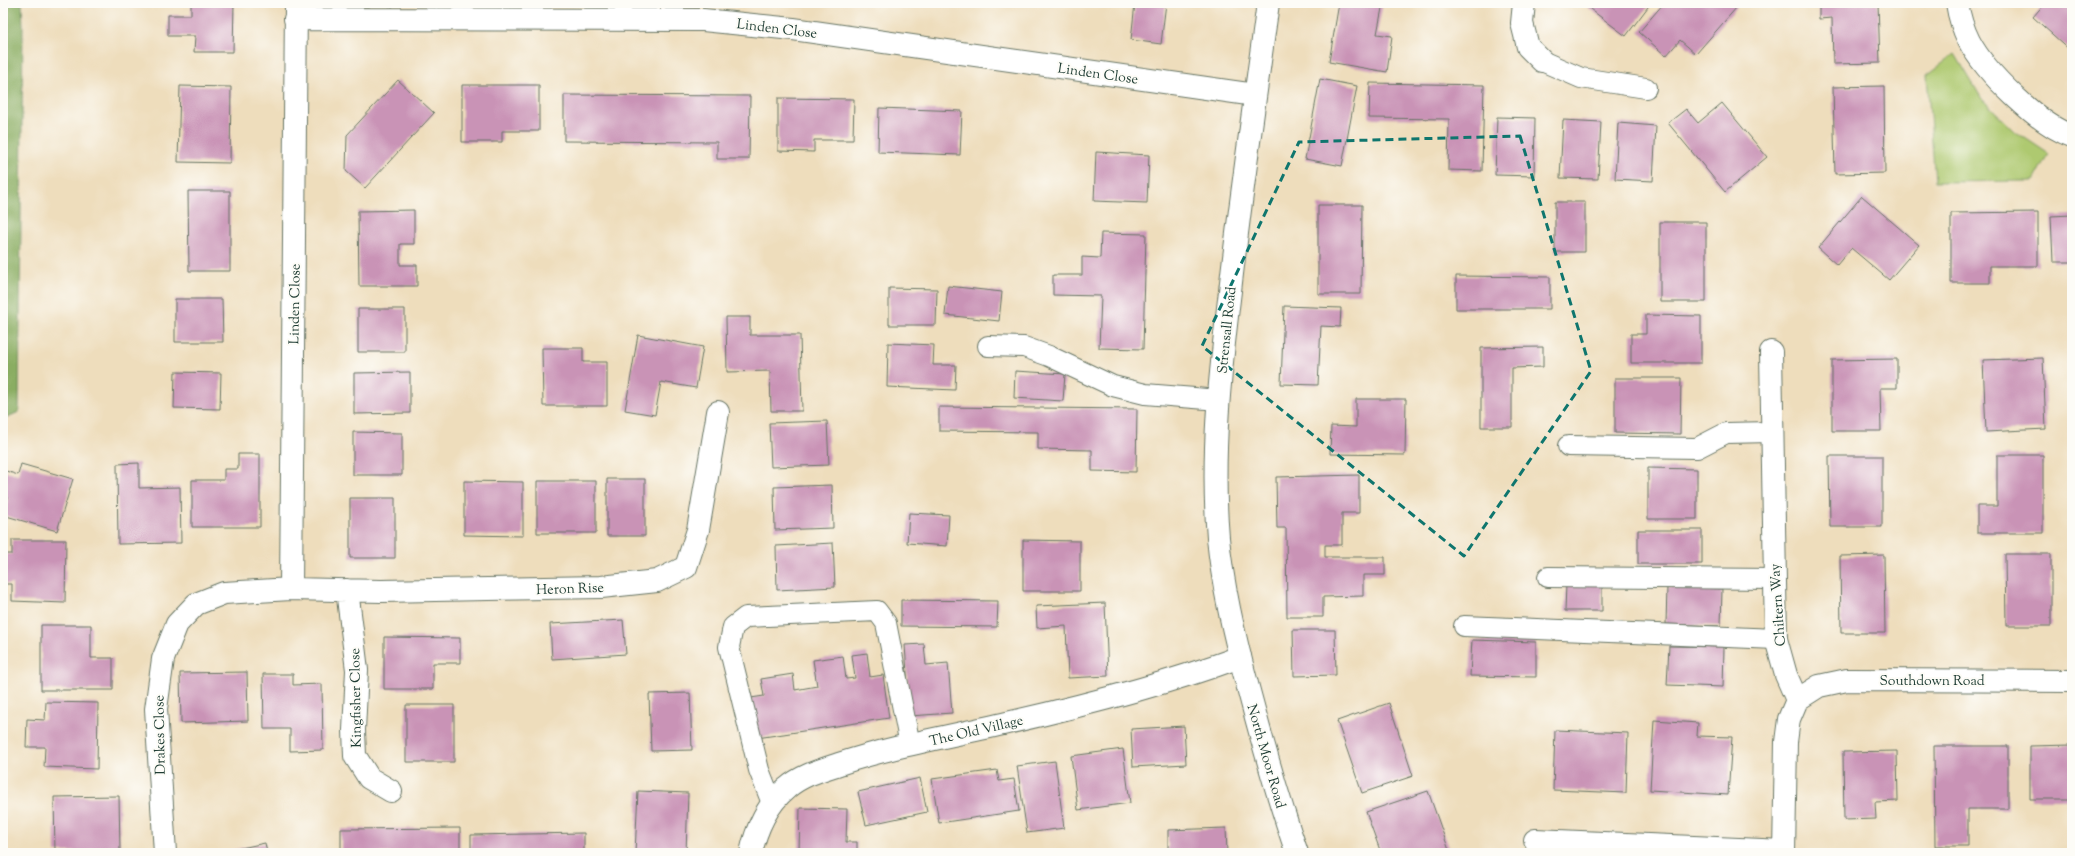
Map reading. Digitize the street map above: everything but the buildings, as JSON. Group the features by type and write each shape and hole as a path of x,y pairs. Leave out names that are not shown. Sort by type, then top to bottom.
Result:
{"street":[{"name":"Strensall Road","path":"1240,657 1228,601 1218,540 1215,479 1219,400 1238,216 1268,3"},
{"path":"1524,3 1522,23 1528,48 1542,61"},
{"path":"1957,3 1960,17 1970,42 2007,90 2061,132 2072,136"},
{"name":"Linden Close","path":"291,588 296,11 702,20 740,23 1255,95"},
{"name":"Chiltern Way","path":"1770,352 1776,639 1786,675 1797,700"},
{"name":"Heron Rise","path":"291,588 381,592 512,590 601,587 657,582 686,567 698,530 718,412"},
{"name":"Drakes Close","path":"165,853 156,709 163,659 177,624 196,604 224,593 291,588"},
{"name":"Kingfisher Close","path":"347,590 357,670 354,730 355,756 369,778 391,791"},
{"name":"The Old Village","path":"751,853 765,815 772,803 787,788 809,774 853,759 910,744 1138,691 1240,657"},
{"name":"North Moor Road","path":"1240,657 1276,790 1297,853"},
{"name":"Southdown Road","path":"1797,700 1819,686 1847,680 2072,681"},
{"path":"1535,840 1784,852 1786,742 1789,719 1797,700"}],"lane":[{"path":"1542,61 1582,78 1646,88"},
{"path":"988,346 1024,347 1049,356 1113,386 1145,394 1219,400"},
{"path":"1568,446 1697,448 1726,433 1771,432"},
{"path":"1548,577 1774,578"},
{"path":"772,803 759,770 729,647 733,627 746,617 877,612 886,623 910,744"},
{"path":"1464,626 1776,639"}],"highlighted area":[{"path":"1520,136 1591,371 1464,556 1202,346 1299,142"}],"green space":[{"path":"3,3 22,3 23,26 19,412 3,419"},
{"path":"1955,54 1982,99 2016,132 2049,154 2034,181 1935,182 1927,75"}]}
